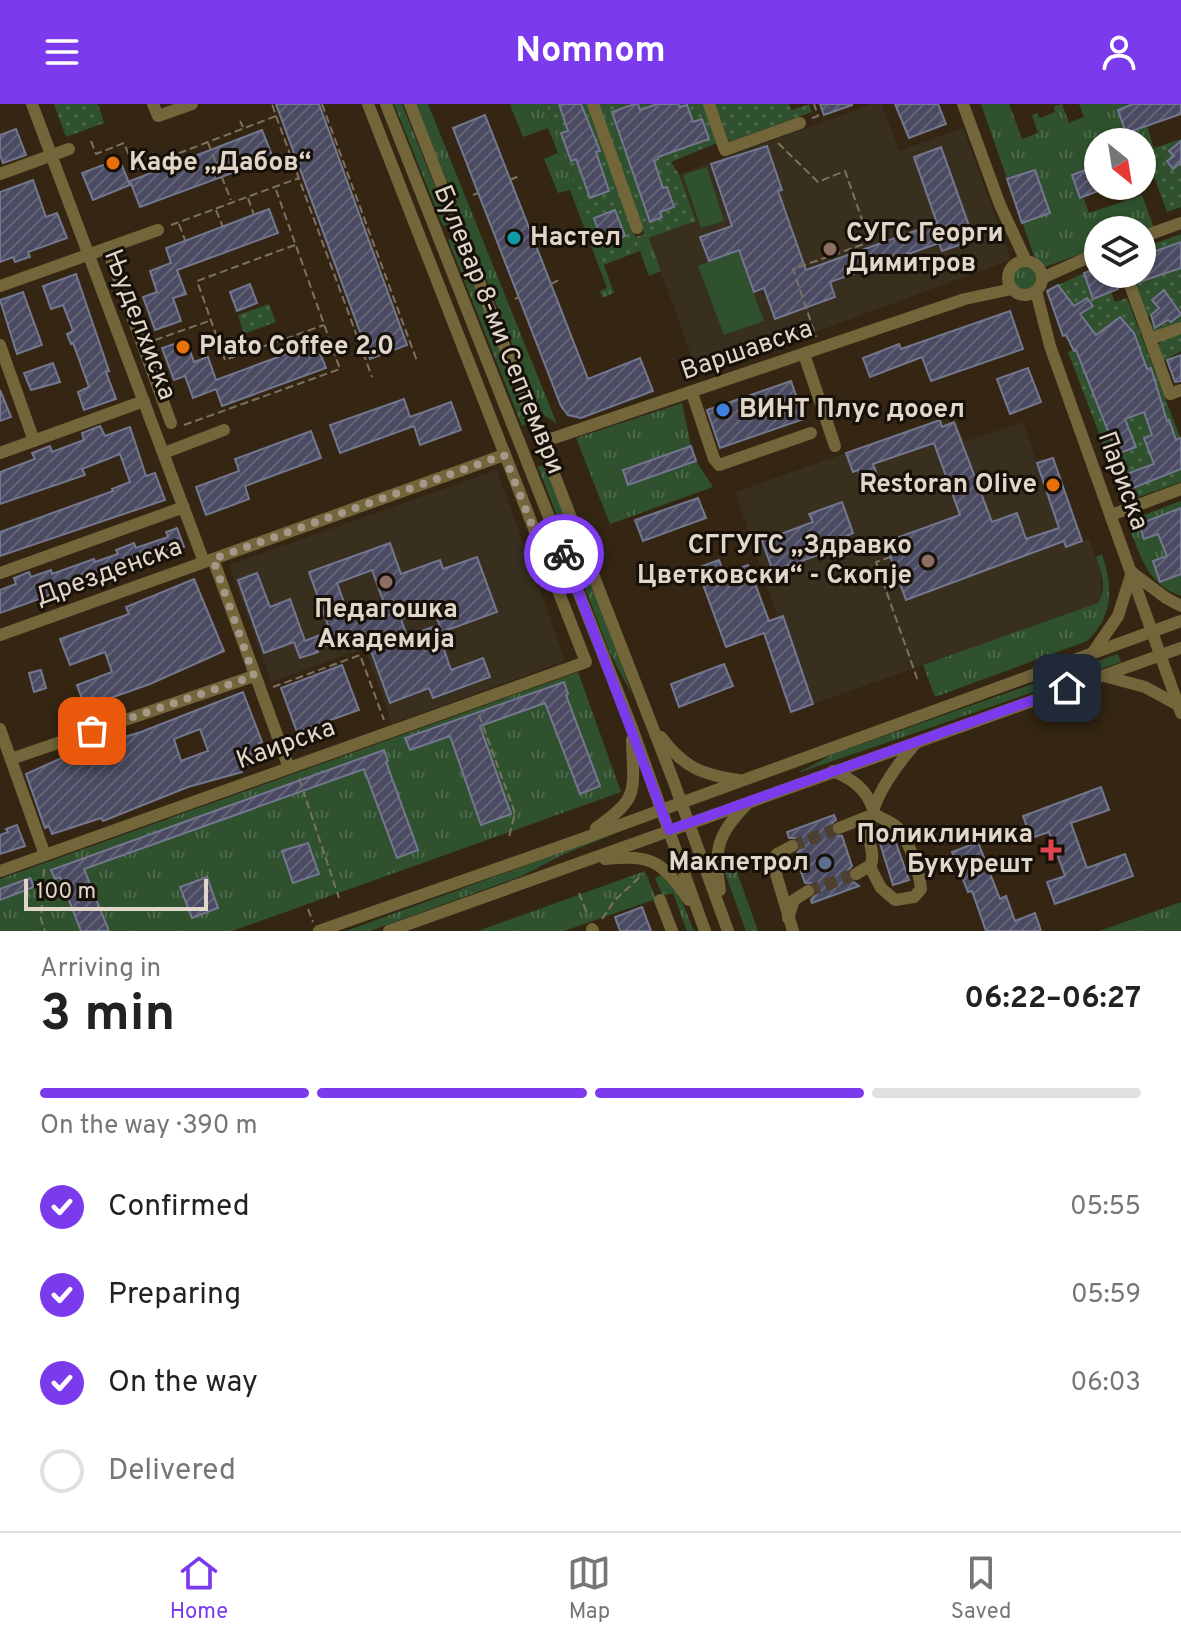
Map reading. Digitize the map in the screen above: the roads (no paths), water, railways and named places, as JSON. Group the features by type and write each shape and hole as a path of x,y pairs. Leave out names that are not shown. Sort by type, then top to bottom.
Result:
{"street":[{"name":"Њуделхиска","path":"32,104 184,507 292,767"},
{"path":"153,104 158,116 192,104"},
{"path":"368,104 544,555 561,548"},
{"name":"Булевар 8-ми Септември","path":"386,104 632,728 705,931"},
{"name":"Булевар 8-ми Септември","path":"410,104 651,723 728,931"},
{"path":"593,104 637,228"},
{"path":"709,104 725,150 800,123"},
{"path":"963,104 1030,293"},
{"path":"0,174 69,149"},
{"path":"1156,232 1181,223"},
{"path":"0,286 158,230"},
{"path":"107,248 171,423"},
{"name":"Варшавска","path":"542,442 965,299 1023,273 1084,258"},
{"path":"1023,273 1030,293"},
{"path":"1131,288 1170,394 1181,390"},
{"name":"Париска","path":"1030,293 1180,704"},
{"path":"1150,339 1181,328"},
{"path":"0,345 34,441"},
{"path":"804,354 835,446"},
{"path":"692,393 714,459 719,465 811,433"},
{"path":"0,453 144,401"},
{"path":"497,437 510,419"},
{"path":"164,453 224,430"},
{"name":"Дрезденска","path":"0,635 504,455"},
{"path":"1111,515 1181,489"},
{"path":"0,573 184,507"},
{"name":"Каирска","path":"0,871 586,662 544,555"},
{"path":"1093,653 1118,616 1132,572 1147,586 1181,606"},
{"path":"319,931 1181,621"},
{"path":"389,931 1181,648"},
{"path":"6,754 254,676"},
{"path":"1102,676 1145,687 1180,704"},
{"path":"651,723 666,744 693,769 710,776 742,780"},
{"path":"579,840 616,814 632,794 632,728"},
{"path":"0,729 6,754 45,855"},
{"path":"833,771 860,786 869,798 874,813 901,833 918,873 921,889 914,897 895,900 887,896 870,867 874,851 869,836 874,813 890,777 917,742"},
{"path":"724,917 717,848 722,833 750,800"},
{"path":"839,828 874,813"},
{"path":"791,925 773,864 777,854 792,846"},
{"path":"586,861 630,856 660,864 671,874 698,912"},
{"path":"856,874 870,867"},
{"path":"791,925 794,900 808,891"},
{"path":"660,900 672,931"}],"tunnel":[{"path":"792,846 839,828"},
{"path":"808,891 856,874"}],"place":[{"name":"Кафе „Дабов“","path":"113,163"},
{"name":"Настел","path":"514,238"},
{"name":"СУГС Георги Димитров","path":"830,249"},
{"name":"Plato Coffee 2.0","path":"183,347"},
{"name":"ВИНТ Плус дооел","path":"723,410"},
{"name":"Restoran Olive","path":"1053,485"},
{"name":"СГГУГС „Здравко Цветковски“ - Скопје","path":"928,561"},
{"name":"Педагошка Академија","path":"386,582"},
{"name":"Поликлиника Букурешт","path":"1051,850"},
{"name":"Макпетрол","path":"825,863"}]}
